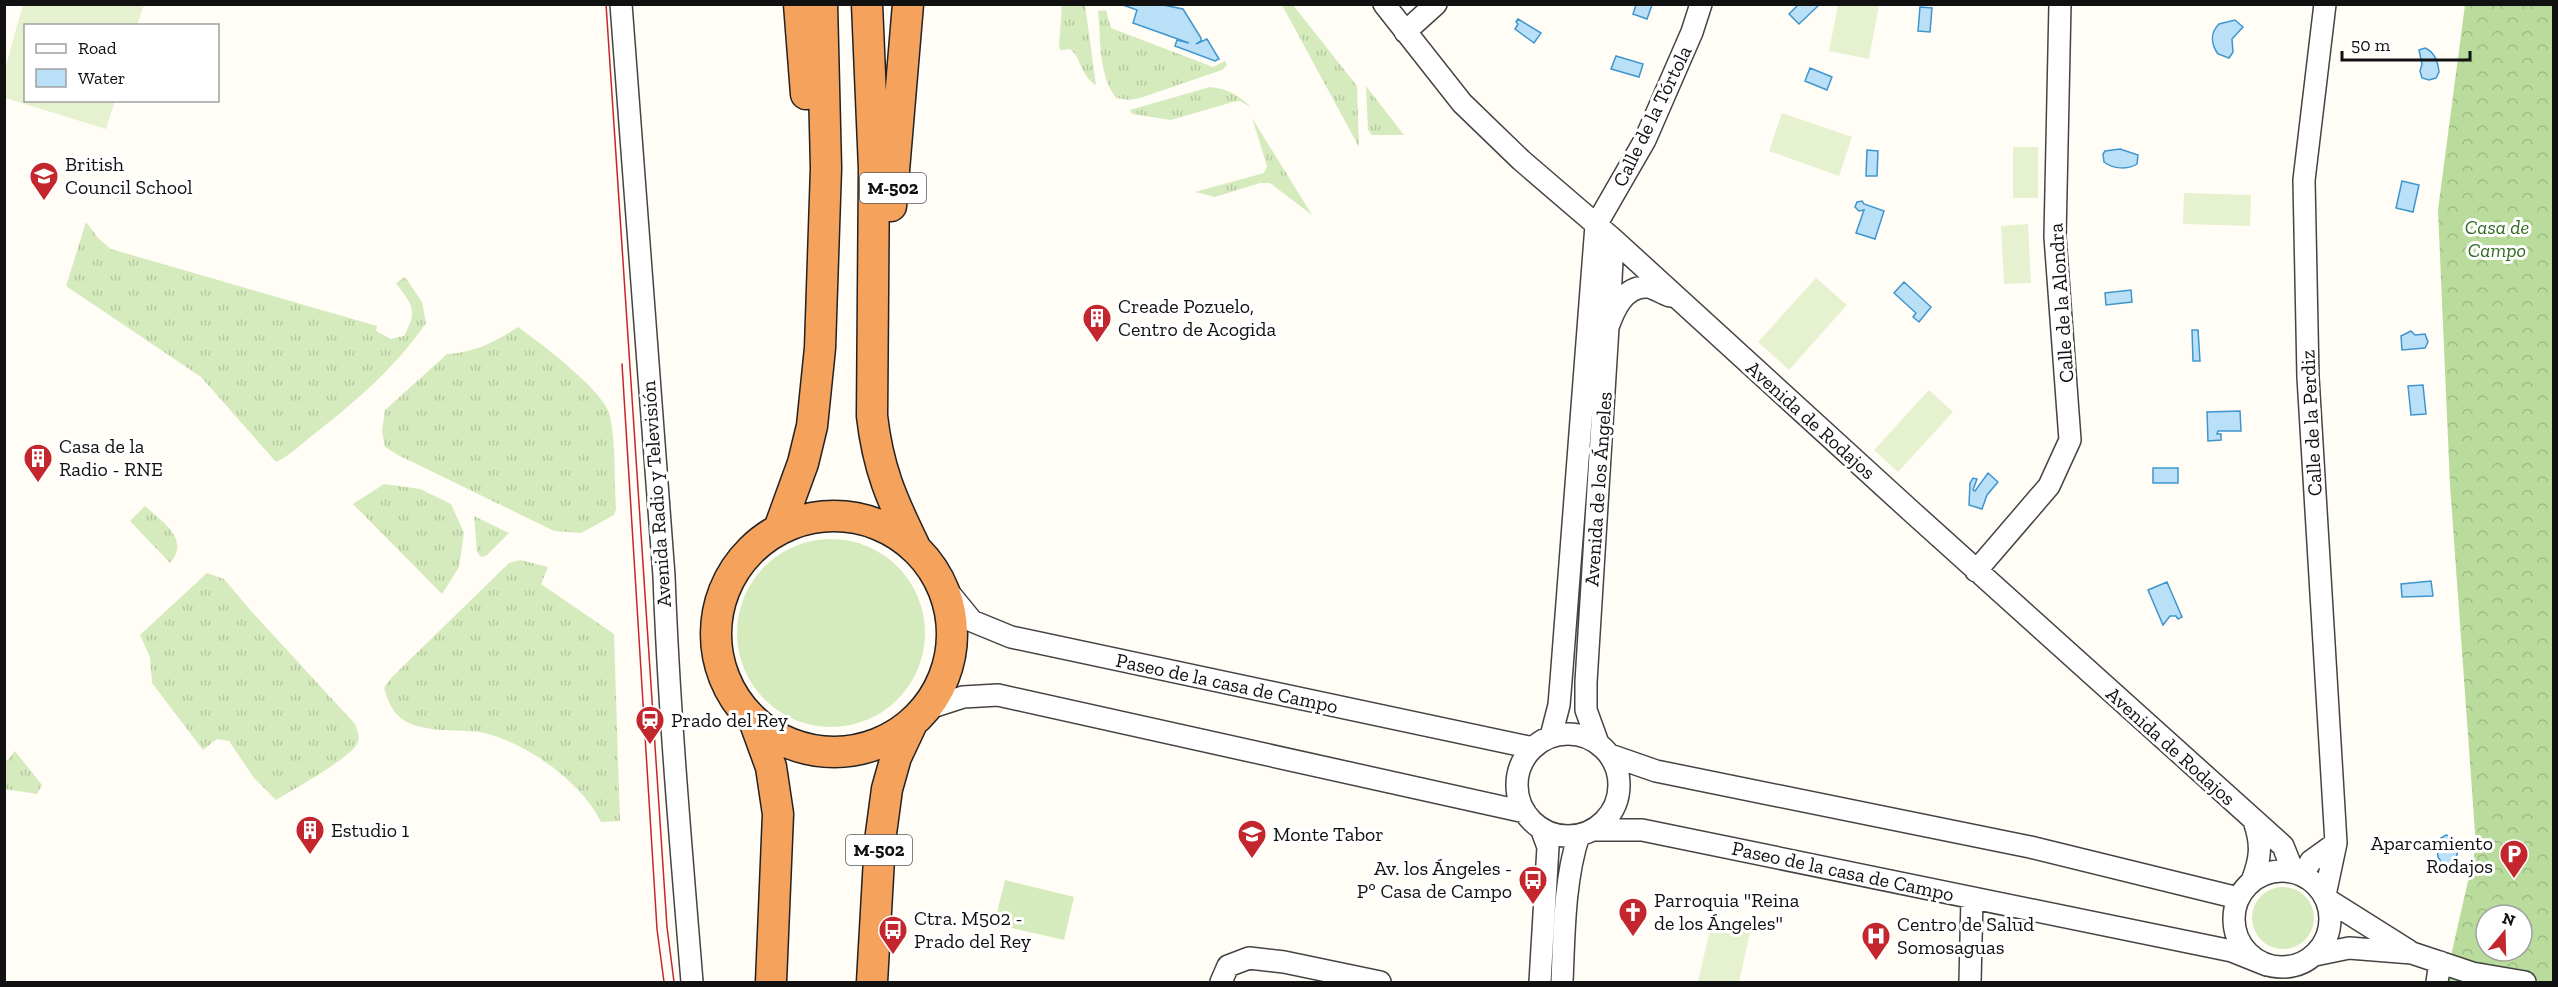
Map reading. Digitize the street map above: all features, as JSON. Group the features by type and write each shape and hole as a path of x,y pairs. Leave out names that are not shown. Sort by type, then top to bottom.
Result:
{"highway":[{"path":"799,4 809,136 820,348"},
{"path":"779,529 803,463 812,426 820,348 826,168 822,4"},
{"name":"M-502","path":"867,4 874,168 872,416 876,446 888,492 915,547"},
{"name":"M-502","path":"873,370 889,228 908,4"},
{"name":"M-502","path":"872,982 880,841 887,789 896,757 946,673 953,631 949,605 941,583 915,547 888,528 860,518 820,516 798,520 761,540 746,554 728,579 716,616 715,633 718,660 731,694 755,723 789,744 833,753 870,747 892,737 919,716"},
{"name":"M-502","path":"755,723 771,767 778,814 771,982"}],"street":[{"name":"Avenida Radio y Televisión","path":"621,4 692,982"},
{"name":"Avenida de Rodajos","path":"1384,4 1462,103 1521,160 1605,232 1976,571 2283,846 2298,873"},
{"path":"1405,32 1436,4"},
{"name":"Calle de la Tórtola","path":"1605,232 1692,32 1701,4"},
{"name":"Calle de la Alondra","path":"1976,571 2049,486 2070,440 2055,237 2060,4"},
{"name":"Calle de la Perdiz","path":"2325,4 2305,192 2308,377 2336,843 2326,898"},
{"path":"1605,232 1608,327"},
{"name":"Avenida de los Ángeles","path":"1551,736 1559,705 1605,232"},
{"name":"Avenida de los Ángeles","path":"1604,749 1586,710 1586,682 1608,327 1614,309 1629,292 1647,287 1679,300"},
{"name":"Paseo de la casa de Campo","path":"941,583 972,621 1011,637 1533,748"},
{"path":"919,716 963,697 998,694 1525,812"},
{"path":"1540,982 1548,847 1541,828 1525,812 1518,796 1517,779 1522,762 1533,748 1551,736 1567,734 1583,736 1604,749 1656,771 2030,847 2238,898"},
{"path":"1541,828 1566,836 1586,832 1606,820 1615,805 1619,788 1618,771 1604,749"},
{"name":"Avenida de Rodajos","path":"2252,881 2260,860 2261,848 2254,821"},
{"name":"Paseo de la casa de Campo","path":"1586,832 1642,830 2232,951 2267,965"},
{"path":"1562,982 1573,852 1586,832"},
{"path":"2298,873 2336,843"},
{"path":"2315,955 2324,944 2330,930 2331,915 2326,898 2316,883 2298,873 2271,872 2252,881 2238,898 2234,913 2235,930 2242,945 2253,957 2267,965 2292,967 2315,955 2349,948 2412,953"},
{"path":"1970,982 1972,898"},
{"path":"2326,898 2438,972 2472,973 2525,982"},
{"path":"1221,982 1228,966 1249,958 1284,962 1380,982"}],"green space":[{"path":"23,5 144,5 137,24 24,24 24,102 115,102 106,129 5,98 5,69"},
{"path":"1062,5 1085,5 1096,85 1087,77 1070,49 1060,50"},
{"path":"1282,5 1293,5 1357,86 1359,147"},
{"path":"1838,5 1879,5 1869,59 1829,51"},
{"name":"Casa de Campo","path":"2465,5 2553,5 2553,982 2445,982 2476,846 2450,485 2438,210"},
{"path":"1106,10 1111,28 1213,67 1225,61 1227,65 1222,70 1140,98 1129,100 1116,98 1106,78 1101,56 1098,11"},
{"path":"1366,86 1404,135 1372,135 1368,130"},
{"path":"1210,87 1233,93 1252,108 1240,101 1233,102 1171,120 1132,114 1130,110"},
{"path":"1782,113 1852,137 1839,176 1769,151"},
{"path":"1252,118 1312,215 1270,183 1260,183 1215,197 1195,192 1264,173 1267,166"},
{"path":"2013,147 2038,147 2038,198 2013,198"},
{"path":"2184,193 2251,195 2250,226 2183,224"},
{"path":"86,222 98,238 111,249 377,326 376,331 391,339 404,336 411,320 410,303 396,283 405,277 422,302 426,323 402,354 374,383 295,450 276,462 201,377 66,286"},
{"path":"2028,224 2031,283 2004,284 2001,226"},
{"path":"1816,278 1847,305 1789,370 1758,342"},
{"path":"518,327 585,381 606,406 610,416 614,450 616,509 614,515 581,533 554,531 385,447 382,431 385,410 447,354 484,346"},
{"path":"1929,390 1953,412 1898,472 1874,450"},
{"path":"384,484 420,489 451,504 464,533 459,567 442,594 353,504"},
{"path":"145,506 166,525 176,539 176,554 170,563 130,521"},
{"path":"474,516 509,533 486,556 481,557 477,552"},
{"path":"822,539 840,539 867,546 898,566 918,597 925,633 918,669 898,700 867,720 840,727 822,727 787,716 771,706 758,693 741,660 737,642 737,624 748,589 758,573 771,560 804,543"},
{"path":"520,560 548,567 541,584 614,634 620,821 601,822 580,792 565,778 514,743 479,732 419,727 402,719 393,709 384,688 392,677 509,563"},
{"path":"207,573 224,579 355,724 358,742 346,756 276,800 254,778 229,741 217,739 203,750 152,683 150,657 140,635"},
{"path":"15,751 42,785 37,794 5,789 5,763"},
{"path":"1005,880 1074,897 1064,940 994,924"},
{"path":"2277,887 2289,887 2305,896 2312,906 2314,918 2312,930 2305,940 2289,949 2277,949 2266,944 2257,935 2252,924 2252,912 2257,901 2266,892"},
{"path":"1711,925 1750,933 1739,982 1698,982"}],"water":[{"path":"1123,5 1163,5 1183,9 1201,38 1201,41 1196,44 1207,39 1219,59 1215,61 1175,46 1177,40 1189,43 1133,23 1137,10"},
{"path":"1636,5 1652,5 1647,19 1633,14"},
{"path":"1798,5 1819,5 1799,24 1789,14"},
{"path":"1920,7 1932,8 1930,32 1918,31"},
{"path":"1518,19 1541,33 1534,43 1515,29"},
{"path":"2235,20 2243,27 2232,39 2233,52 2229,58 2218,54 2214,46 2213,35 2219,24"},
{"path":"2425,48 2435,58 2439,72 2436,78 2429,80 2422,78 2420,71 2422,64 2419,50"},
{"path":"1616,56 1643,64 1639,77 1611,69"},
{"path":"1810,68 1832,77 1827,90 1805,81"},
{"path":"2120,149 2138,155 2137,164 2120,168 2104,162 2105,151"},
{"path":"1867,150 1878,151 1877,176 1866,176"},
{"path":"2402,181 2419,185 2413,212 2396,208"},
{"path":"1862,201 1864,204 1884,211 1875,239 1856,233 1864,210 1859,211 1855,207 1857,202"},
{"path":"1904,282 1931,307 1919,322 1913,317 1916,313 1894,293"},
{"path":"2131,290 2132,302 2106,305 2105,293"},
{"path":"2192,330 2198,330 2200,361 2193,361"},
{"path":"2411,331 2415,335 2425,334 2428,342 2425,348 2402,350 2401,336"},
{"path":"2423,385 2426,414 2411,415 2408,386"},
{"path":"2240,411 2241,431 2218,431 2217,434 2221,434 2221,440 2208,441 2207,412"},
{"path":"2153,468 2178,468 2178,483 2153,483"},
{"path":"1988,473 1998,482 1987,495 1982,509 1969,505 1970,483 1973,478 1977,479 1973,490 1975,491"},
{"path":"2431,581 2433,596 2402,597 2401,584"},
{"path":"2167,582 2182,617 2178,619 2176,616 2170,616 2163,625 2148,590"},
{"path":"2446,835 2452,837 2451,845 2458,850 2451,866 2443,865 2438,857 2437,849 2442,845 2441,838"}],"tram line":[{"path":"606,4 667,927 674,982"},
{"path":"622,364 657,929 664,982"}],"place":[{"name":"British Council School","path":"44,202"},
{"name":"Creade Pozuelo, Centro de Acogida","path":"1097,344"},
{"name":"Casa de la Radio - RNE","path":"38,484"},
{"name":"Prado del Rey","path":"650,746"},
{"name":"Estudio 1","path":"310,856"},
{"name":"Monte Tabor","path":"1252,860"},
{"name":"Aparcamiento Rodajos","path":"2514,880"},
{"name":"Av. los Ángeles - Pº Casa de Campo","path":"1533,906"},
{"name":"Parroquia \"Reina de los Ángeles\"","path":"1633,938"},
{"name":"Ctra. M502 - Prado del Rey","path":"893,956"},
{"name":"Centro de Salud Somosaguas","path":"1876,962"}]}
